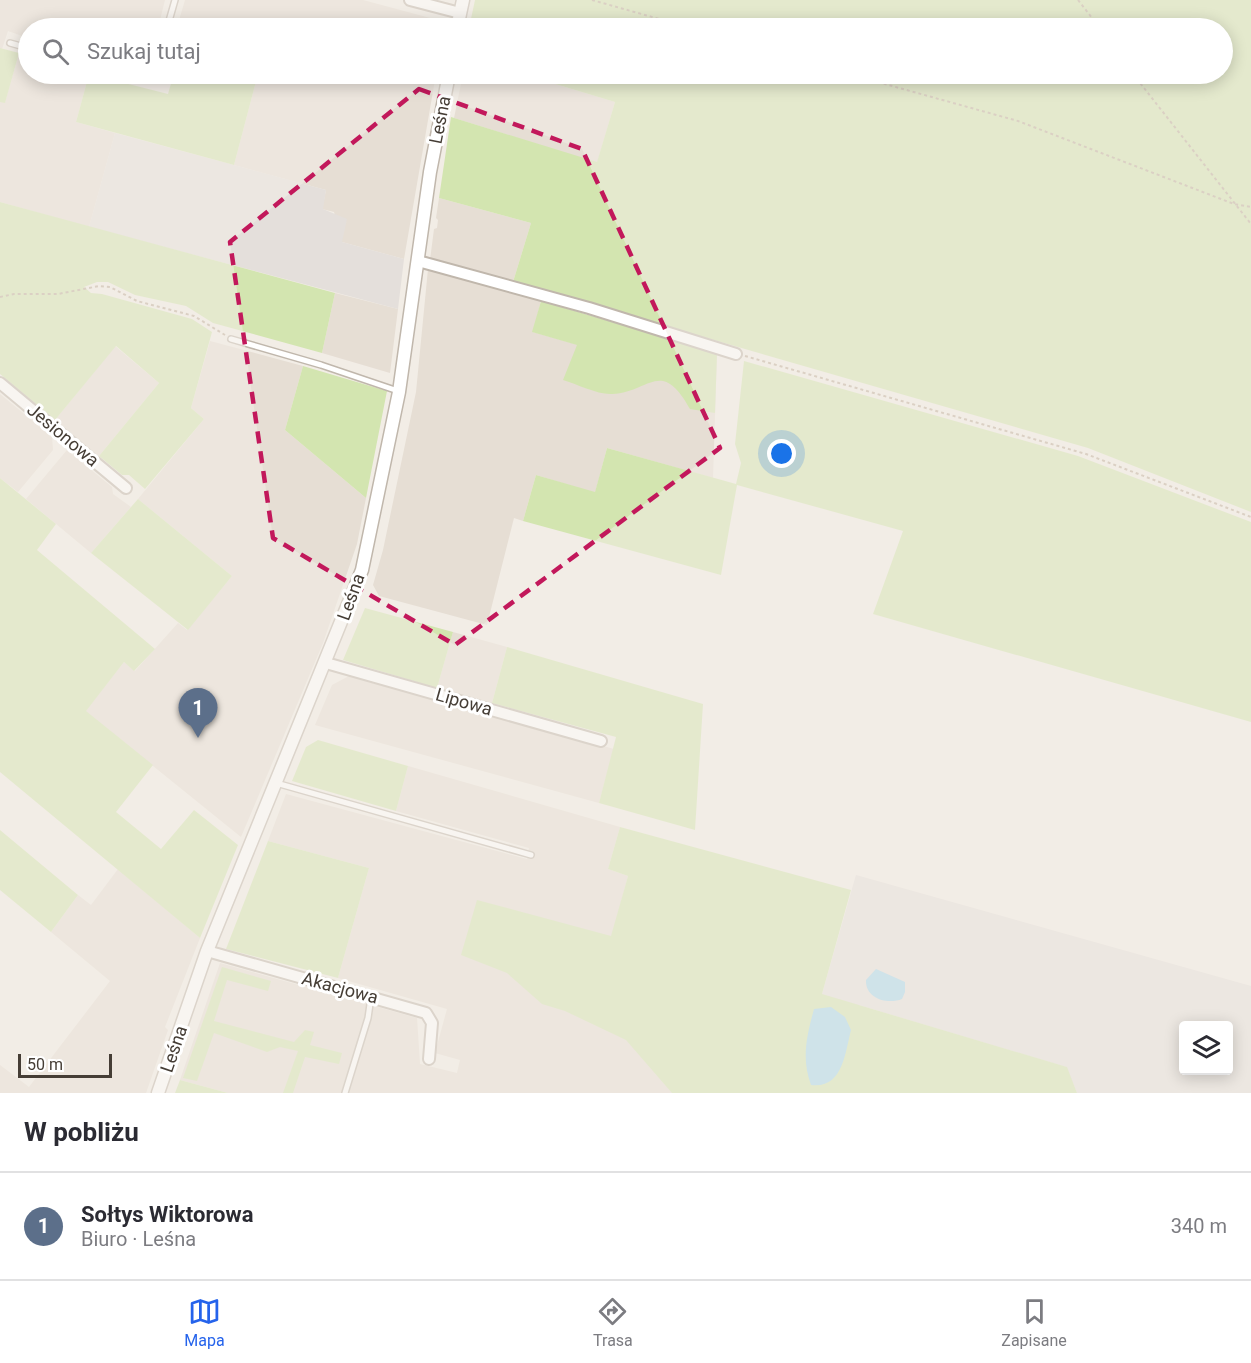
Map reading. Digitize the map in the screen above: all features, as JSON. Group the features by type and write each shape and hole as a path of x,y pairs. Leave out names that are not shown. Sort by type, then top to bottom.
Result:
{"street":[{"path":"410,0 460,13"},
{"path":"459,18 463,0"},
{"name":"Leśna","path":"159,1093 207,951 362,570 399,392 430,172 447,84"},
{"path":"418,261 590,308 736,354"},
{"name":"Jesionowa","path":"0,383 126,488"},
{"name":"Lipowa","path":"326,663 601,741"},
{"name":"Akacjowa","path":"207,951 426,1013 432,1023 429,1059"}],"lane":[{"path":"170,18 175,0"},
{"path":"10,43 18,45"},
{"path":"231,339 321,364 399,392"},
{"path":"276,783 531,855"},
{"path":"345,1093 368,1018 371,997"}],"path":[{"path":"592,0 656,18"},
{"path":"1078,0 1092,18"},
{"path":"885,84 1018,121 1234,204 1251,207"},
{"path":"1141,84 1251,224"},
{"path":"0,297 14,294 58,294 99,286 110,287 137,301 194,316 231,339"},
{"path":"736,354 1086,454 1251,517"}],"highlighted area":[{"path":"419,89 582,149 720,448 455,645 273,538 230,242"}],"shaded area":[{"path":"0,0 165,0 160,18 18,18 18,34 8,31 2,49 0,48"},
{"path":"185,0 363,0 430,18 180,18"},
{"path":"18,56 18,84 86,84 76,122 115,133 89,227 0,202 0,102 5,102"},
{"path":"255,84 434,84 404,259 342,242 334,212 322,209 326,190 234,165"},
{"path":"461,84 555,84 615,102 597,163 454,118"},
{"path":"115,133 326,190 323,209 347,219 342,242 404,259 398,309 89,227"},
{"path":"439,198 531,223 513,282 430,260 434,229 437,228"},
{"path":"428,269 541,301 533,332 642,363 717,353 713,478 607,448 595,493 536,475 523,521 514,518 487,625 379,596 373,585 383,550 416,392"},
{"path":"335,293 398,309 390,373 322,353"},
{"path":"210,341 303,366 285,430 366,498 357,544 323,643 241,837 85,711 124,662 135,671 178,623 187,630 232,576 138,499 204,419 191,408"},
{"path":"115,346 159,383 99,456 55,420"},
{"path":"0,394 52,437 53,450 18,492 0,478"},
{"path":"67,450 112,487 113,494 131,507 91,553 26,499"},
{"path":"453,632 507,647 492,703 437,688"},
{"path":"349,676 614,749 599,803 315,725 332,685"},
{"path":"408,766 620,827 608,869 628,876 612,936 859,1004 834,1093 228,1093 180,1080 220,963 417,1018 420,1064 457,1073 460,1060 435,1053 447,1009 338,978 369,868 268,841 286,794 527,859 529,848 396,811"},
{"path":"118,869 200,938 165,1027 168,1030 146,1093 0,1093 0,1065 29,1087 110,981 51,932 78,895 91,905"},
{"path":"856,875 1251,986 1251,1093 1077,1093 1066,1067 822,994"}],"green space":[{"path":"475,0 1251,0 1251,512 1088,448 513,282 531,223 439,198 451,117 597,162 615,102 555,84 1233,84 1233,18 471,18"},
{"path":"0,48 18,53 18,57 5,103 0,102"},
{"path":"86,84 128,84 168,94 171,84 255,84 234,165 76,122"},
{"path":"0,202 335,293 322,353 213,323 186,306 135,295 108,282 97,282 84,287 91,293 192,319 212,332 191,408 204,419 145,489 129,475 122,475 99,456 159,383 116,346 55,420 0,374"},
{"path":"541,301 717,353 715,413 690,409 680,393 671,384 663,381 654,381 625,392 606,394 563,380 577,345 532,332"},
{"path":"744,361 1078,456 1251,522 1251,722 873,614 903,531 737,485 721,575 523,521 536,475 595,492 607,448 736,484 741,463 735,444"},
{"path":"303,366 387,391 366,498 285,430"},
{"path":"0,478 56,524 37,550 155,649 134,671 124,662 86,711 153,765 116,812 161,849 194,810 238,845 200,938 0,772"},
{"path":"138,499 232,576 188,630 91,553"},
{"path":"365,608 453,632 437,688 343,660"},
{"path":"507,647 703,704 695,830 599,803 616,737 492,703"},
{"path":"318,740 408,766 396,811 292,781 306,747"},
{"path":"620,827 851,890 822,994 1067,1067 1077,1093 672,1093 626,1040 565,1011 542,1004 507,973 461,955 477,900 611,936 628,876 608,869"},
{"path":"0,830 78,895 51,932 0,890"},
{"path":"268,841 369,868 338,978 226,949"},
{"path":"222,967 271,981 268,991 227,980 214,1021 294,1042 305,1030 314,1032 310,1045 342,1053 339,1064 305,1057 293,1093 283,1093 298,1051 280,1047 267,1052 214,1033 197,1081 183,1078"},
{"path":"180,1080 228,1093 175,1093"}],"water":[{"path":"876,969 905,982 902,999 890,1001 873,996 866,980"},
{"path":"831,1007 845,1017 851,1030 847,1049 841,1068 830,1081 822,1085 811,1085 806,1056 811,1019 814,1009"}],"place":[{"name":"Sołtys Wiktorowa","path":"198,738"}]}
